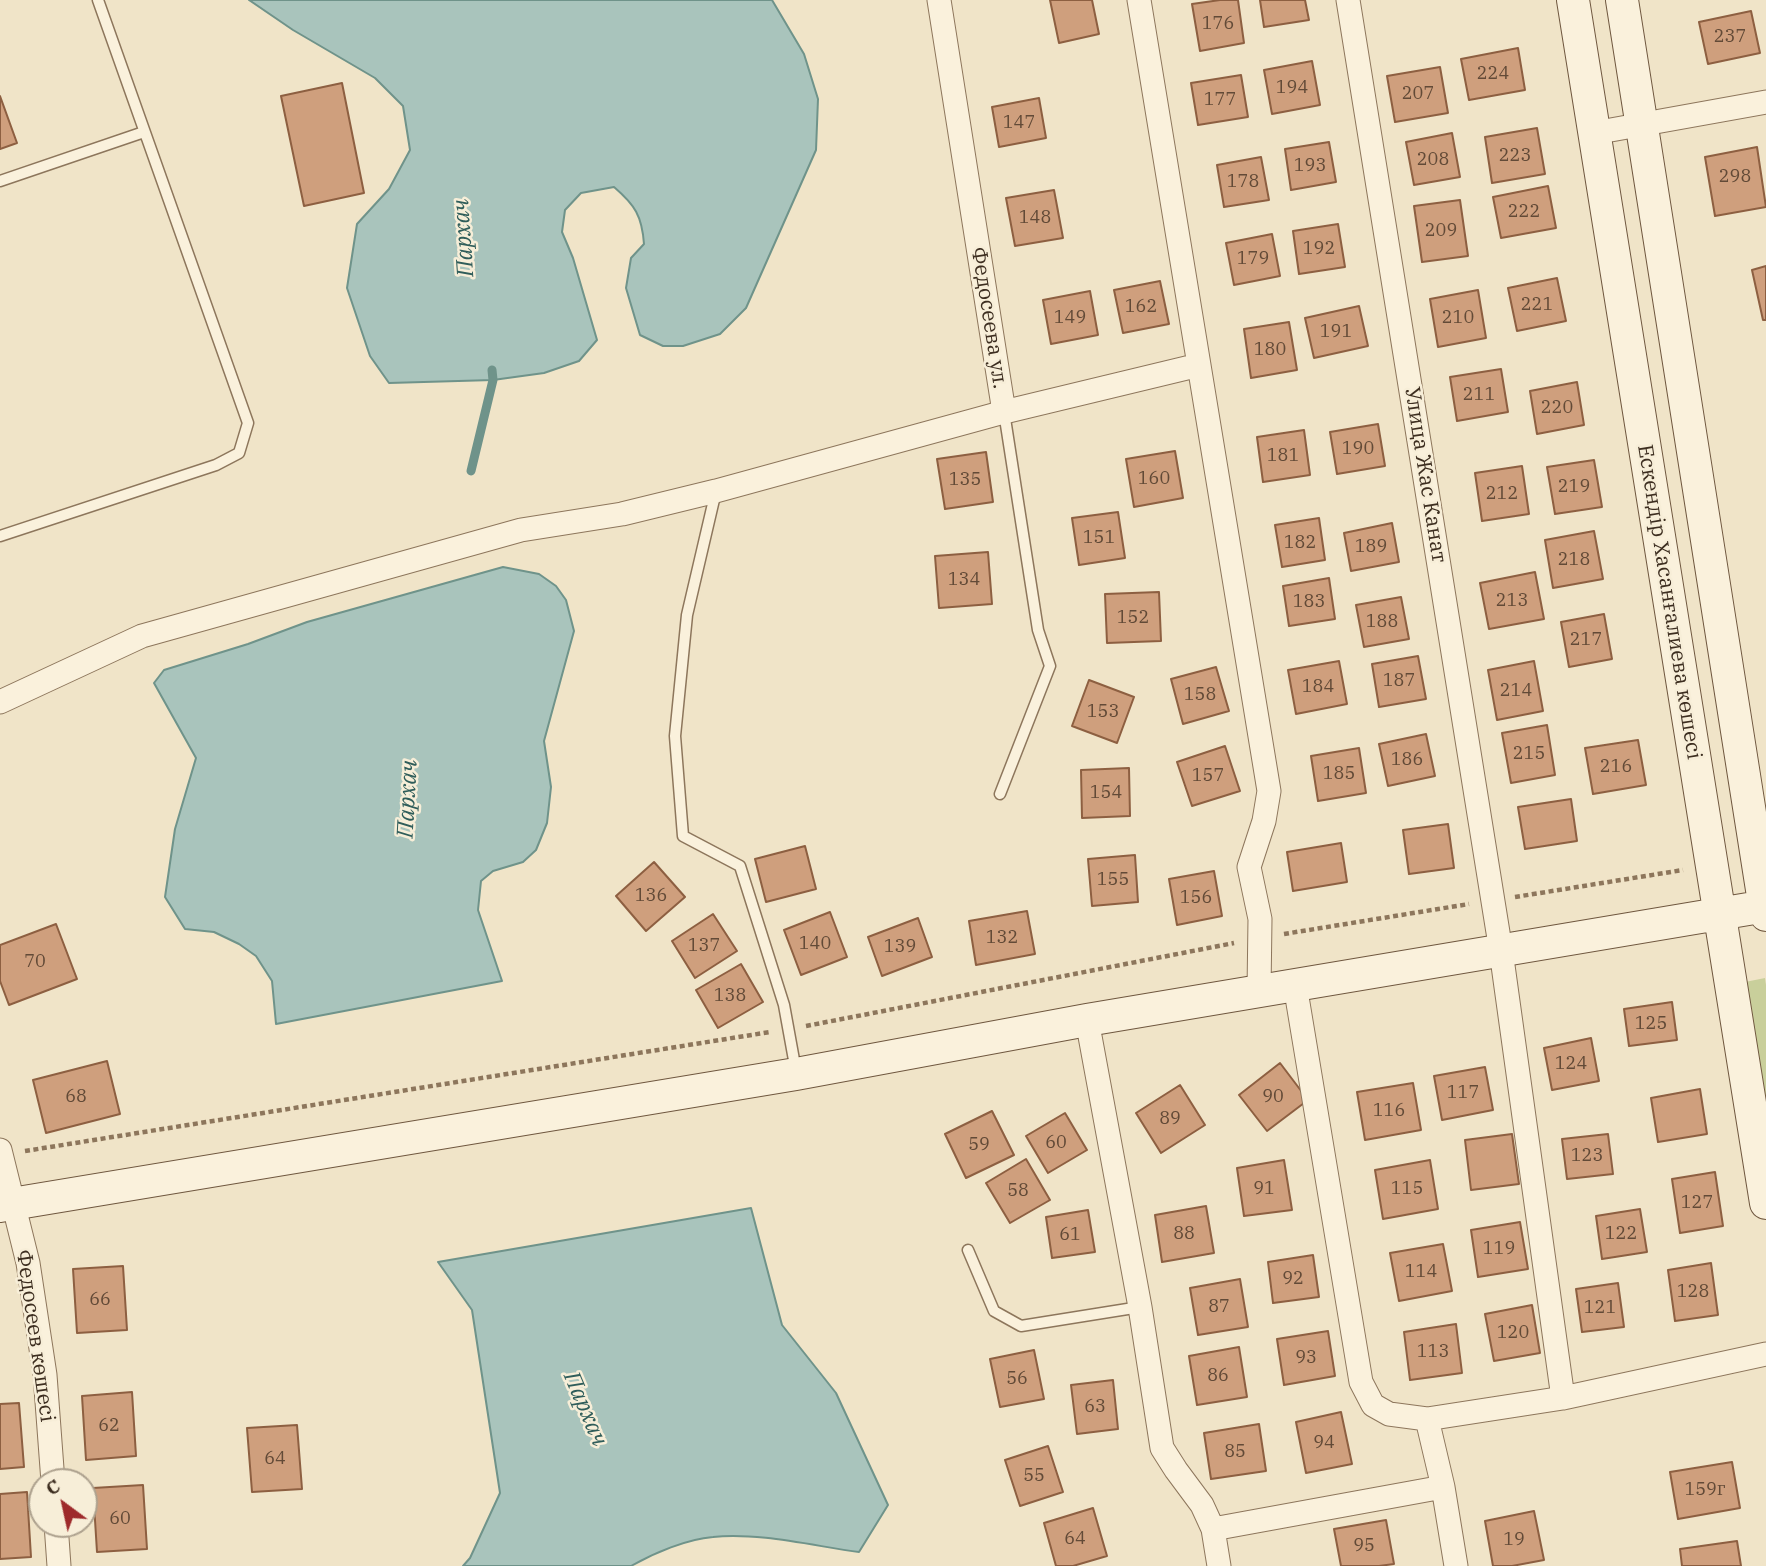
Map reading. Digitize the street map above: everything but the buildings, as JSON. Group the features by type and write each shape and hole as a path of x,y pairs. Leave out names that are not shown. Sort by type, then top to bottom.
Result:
{"street":[{"name":"Федосеева ул.","path":"0,702 142,636 521,530 622,514 1004,412 939,0"},
{"path":"1139,0 1269,791 1264,821 1249,867 1260,919 1259,991"},
{"name":"Улица Жас Канат","path":"1348,0 1501,951 1563,1398"},
{"name":"Ескендір Хасанғалиева көшесі","path":"1573,0 1766,1203"},
{"path":"7,1205 796,1074 1259,991 1720,914 1765,909 1622,0"},
{"path":"1594,133 1766,103"},
{"path":"1004,412 1199,365"},
{"path":"1295,985 1361,1382 1373,1405 1389,1414 1427,1419 1563,1398 1766,1354"},
{"path":"1087,1020 1140,1307 1162,1448 1202,1505 1213,1529 1219,1566"},
{"name":"Федосеев көшесі","path":"1,1153 7,1205 28,1263 45,1375 52,1468"},
{"path":"1427,1419 1443,1487 1455,1566"},
{"path":"1213,1529 1443,1487"},
{"path":"57,1538 59,1566"}],"lane":[{"path":"0,536 216,465 239,453 248,423 98,0"},
{"path":"0,181 145,132"},
{"path":"1000,794 1050,666 1038,630 1004,412"},
{"path":"716,491 687,615 675,736 683,836 740,866 784,1005 796,1074"},
{"path":"968,1250 994,1311 1021,1326 1140,1307"}],"path":[{"path":"1,1153 789,1029 1260,938 1689,869"}],"green space":[{"path":"1765,978 1766,985 1766,1135 1740,983"}],"water":[{"path":"249,0 772,0 804,54 818,99 816,150 746,308 720,334 683,346 663,346 640,335 626,288 631,258 644,244 643,234 636,212 614,187 581,193 565,210 562,232 573,258 597,340 579,361 544,373 493,380 389,383 370,356 347,288 357,224 389,189 410,150 403,106 375,78 293,30"},
{"path":"503,567 539,574 556,586 566,600 574,631 544,741 551,787 547,823 536,850 523,862 493,871 481,881 478,910 502,981 276,1024 272,981 256,956 214,932 185,929 165,897 175,829 196,758 154,683 164,670 307,622"},
{"path":"751,1208 782,1325 836,1393 888,1505 859,1552 767,1538 730,1536 703,1538 682,1544 631,1566 463,1566 470,1558 500,1493 472,1310 438,1262"}],"waterway":[{"name":"Пархач","path":"471,471 493,380 492,370"}]}
